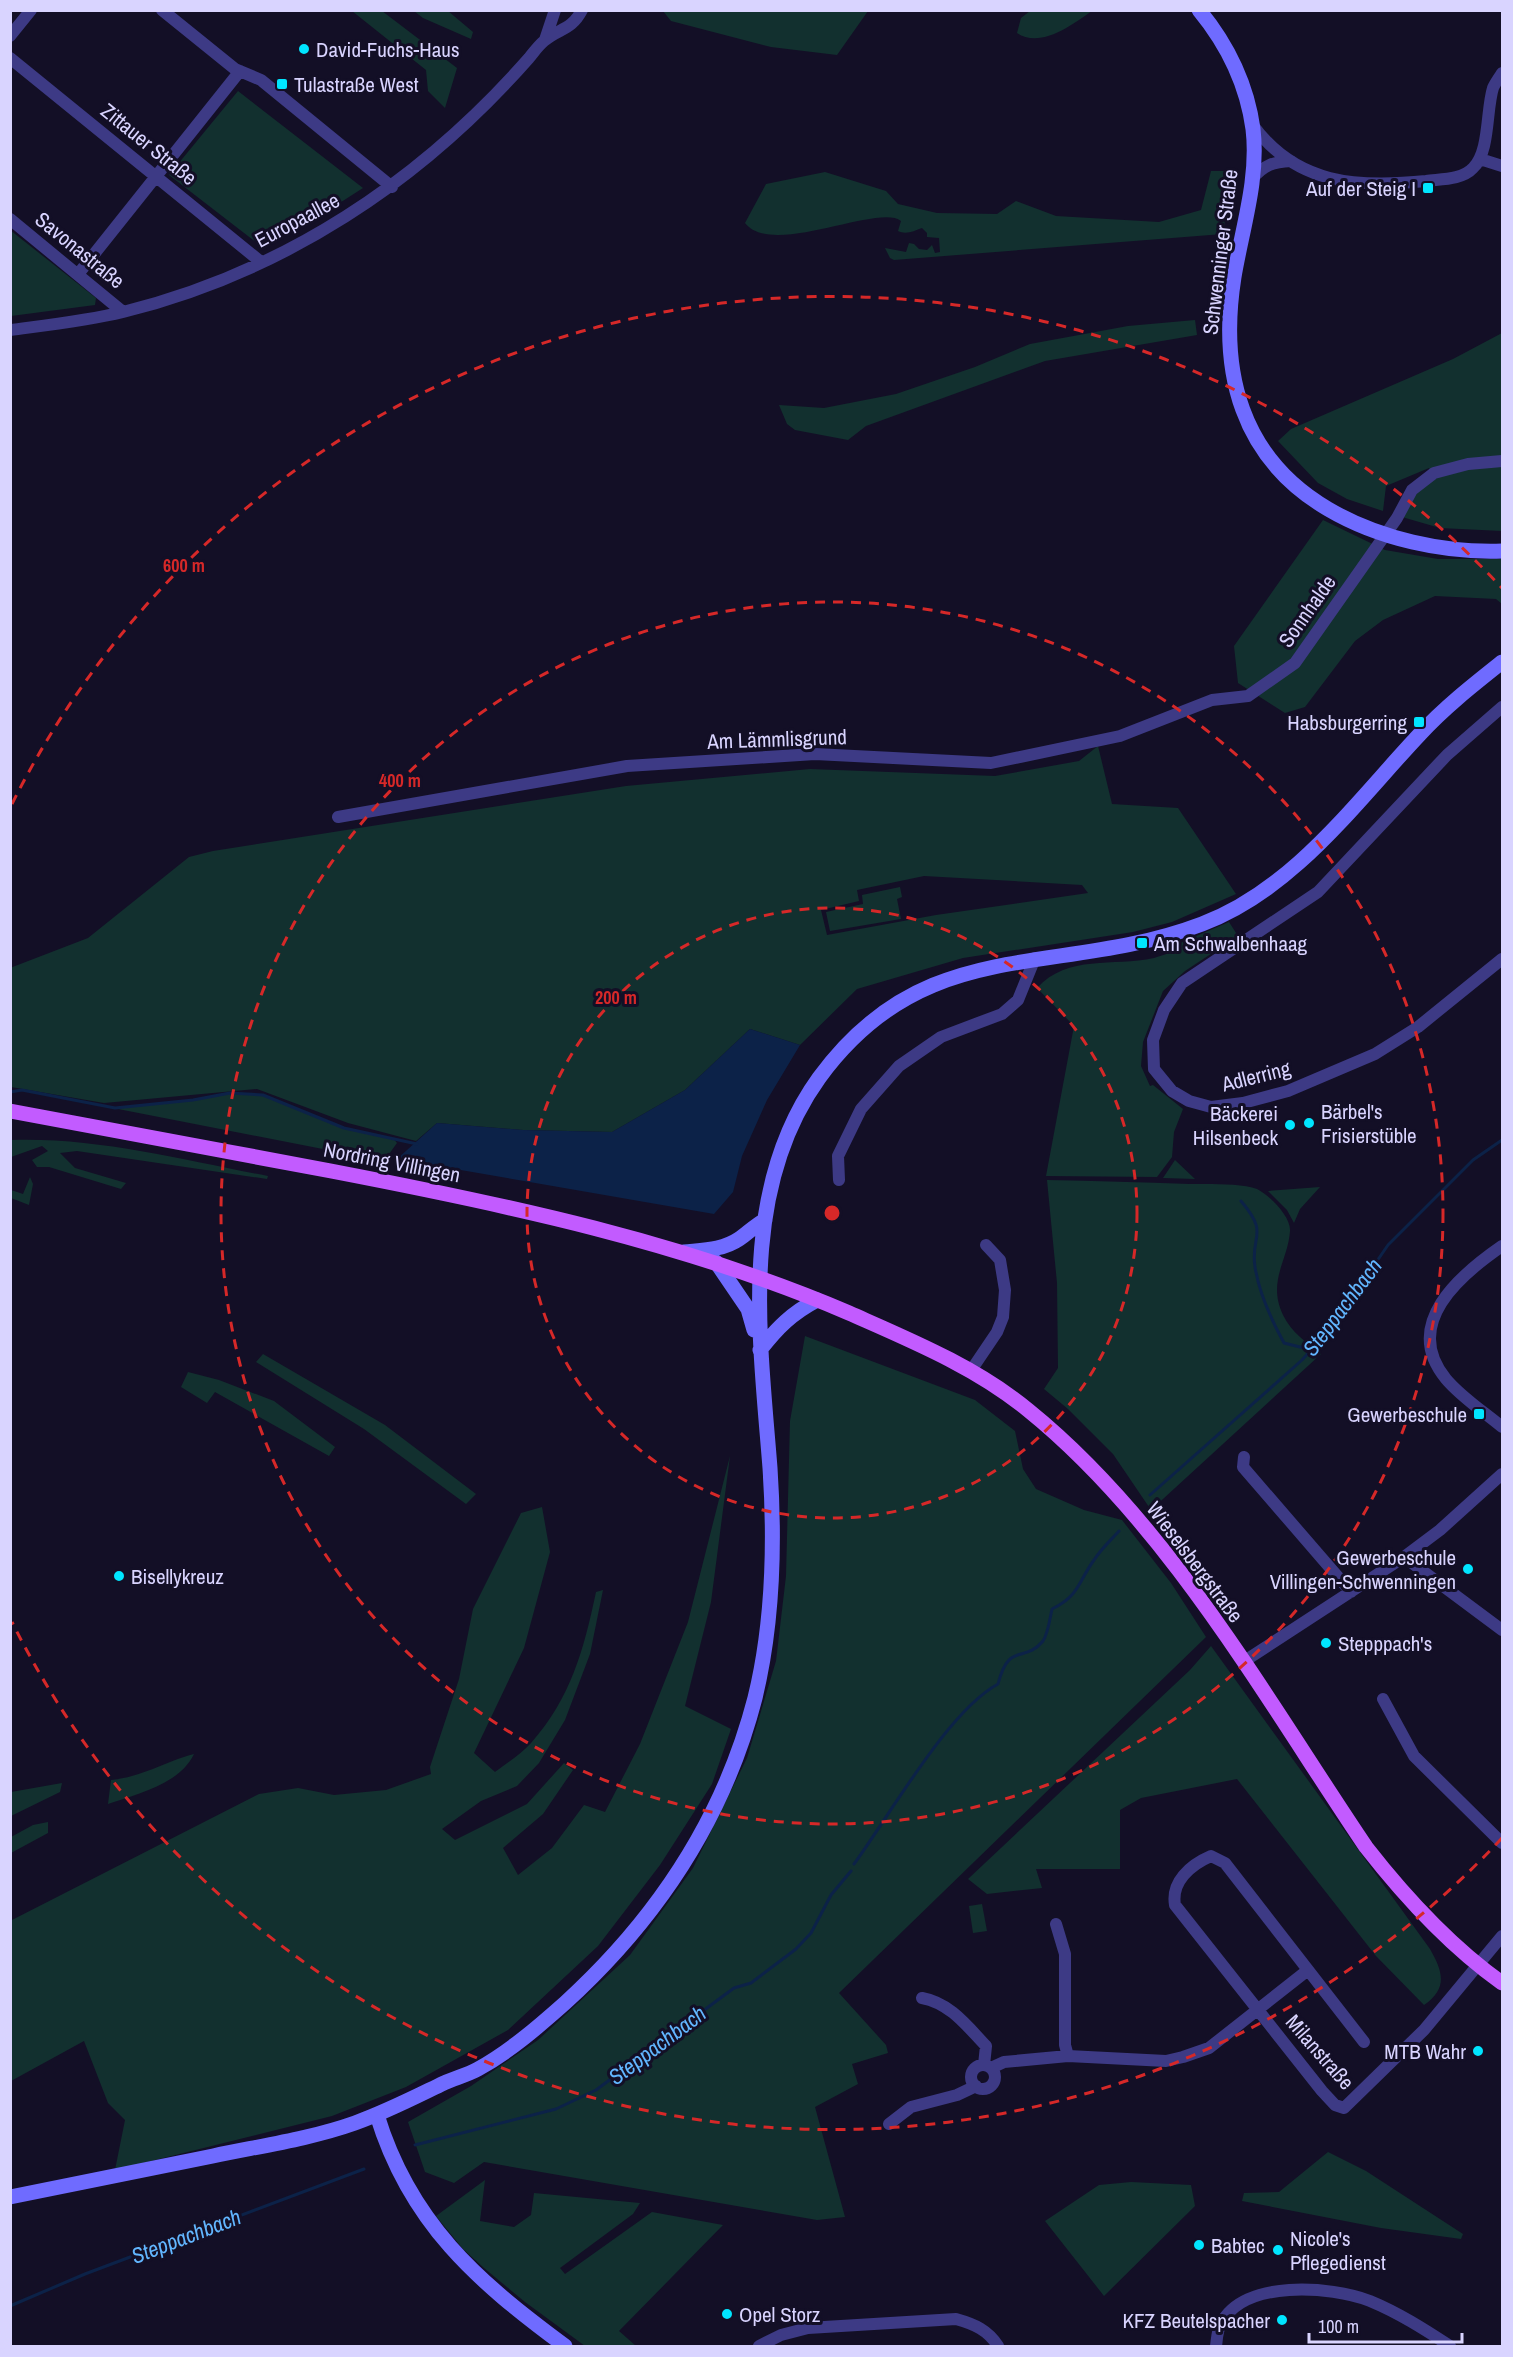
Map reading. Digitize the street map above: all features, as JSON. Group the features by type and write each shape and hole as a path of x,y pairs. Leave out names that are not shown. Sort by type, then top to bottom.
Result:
{"main road":[{"name":"Nordring Villingen","path":"10,1111 479,1200 684,1251 760,1276"},
{"name":"Wieselsbergstraße","path":"760,1276 904,1337 970,1372 1026,1408 1072,1450 1155,1540 1191,1586 1380,1865 1432,1923 1478,1966 1503,1983"}],"street":[{"path":"10,36 31,10"},
{"path":"162,10 240,71 261,80 392,186"},
{"name":"Europaallee","path":"544,40 555,10"},
{"name":"Europaallee","path":"10,330 123,312 208,285 315,236 392,186 458,133 544,40 573,24 582,10"},
{"name":"Schwenninger Straße","path":"1199,10 1228,53 1241,81 1252,124 1252,179 1230,318 1229,357 1234,387 1247,424 1273,464 1299,490 1346,520 1384,534 1480,552 1503,551"},
{"name":"Zittauer Straße","path":"10,58 261,262"},
{"path":"79,273 240,71"},
{"path":"1252,124 1273,148 1291,161 1329,178 1355,184 1391,184 1448,179 1466,174 1480,159 1493,86 1503,73"},
{"path":"1480,159 1503,166"},
{"path":"1252,179 1261,168 1269,164 1291,161"},
{"name":"Savonastraße","path":"10,219 79,273 123,312"},
{"name":"Sonnhalde","path":"1212,700 1248,696 1295,663 1412,490 1434,473 1468,464 1503,461"},
{"path":"10,2197 332,2131 376,2115 479,2068 538,2027 590,1980 637,1930 694,1848 736,1752 755,1696 771,1583 772,1522 760,1350 760,1276 765,1220 777,1165 794,1120 820,1077 862,1030 925,987 981,968 1035,958 1142,944 1206,923 1241,906 1289,871 1320,842 1424,730 1458,697 1503,662"},
{"name":"Am Lämmlisgrund","path":"338,817 627,766 814,754 991,763 1120,736 1212,700"},
{"name":"Adlerring","path":"1503,707 1447,755 1318,892 1182,983 1164,1010 1153,1040 1154,1069 1172,1091 1189,1101 1211,1107 1243,1103 1288,1091 1375,1054 1401,1038 1471,986 1503,958"},
{"path":"839,1180 838,1156 856,1119 899,1066 941,1037 1002,1014 1018,1000 1035,958"},
{"path":"684,1251 720,1248 739,1239 749,1229 765,1220"},
{"path":"970,1372 997,1332 1003,1317 1005,1290 1000,1260 986,1245"},
{"path":"1503,1246 1468,1271 1446,1293 1431,1327 1432,1348 1446,1379 1503,1427"},
{"path":"716,1262 748,1309 760,1350"},
{"path":"760,1350 794,1312 817,1300"},
{"path":"1244,1457 1244,1467 1351,1592"},
{"path":"1243,1662 1404,1557 1440,1530 1503,1474"},
{"path":"1404,1557 1503,1630"},
{"path":"1383,1699 1414,1756 1503,1843"},
{"name":"Milanstraße","path":"1364,2042 1219,1858 1210,1856 1202,1860 1176,1884 1171,1907 1258,2008 1322,2091 1335,2105 1344,2108 1424,2031 1478,1966"},
{"path":"1056,1924 1065,1954 1065,2044 1068,2056"},
{"path":"1478,1966 1503,1936"},
{"name":"Milanstraße","path":"1258,2008 1308,1970"},
{"path":"922,1998 937,2001 951,2010 986,2046 987,2067 995,2079 991,2086 983,2089 976,2086 972,2080 972,2073 976,2067 987,2067 1004,2062 1068,2056 1166,2061 1183,2057 1209,2048 1258,2008"},
{"path":"889,2124 911,2107 957,2095 976,2086"},
{"path":"376,2115 393,2161 416,2205 433,2227 488,2287 564,2346"},
{"path":"1216,2346 1220,2325 1237,2306 1278,2290 1303,2289 1335,2292 1367,2300 1408,2319 1450,2346"},
{"path":"759,2346 781,2335 808,2328 956,2319 978,2325 998,2346"}],"green space":[{"path":"352,11 382,11 457,68 445,108 428,91 426,70"},
{"path":"414,11 448,11 473,32 471,39 423,18"},
{"path":"663,11 868,11 837,55 771,47 671,21"},
{"path":"1030,11 1092,11 1056,33 1036,38 1017,33 1021,18"},
{"path":"238,91 363,188 310,222 262,247 169,175"},
{"path":"1211,171 1232,171 1223,234 894,260 890,258 885,248 906,252 909,243 919,249 927,250 932,245 935,253 940,252 939,238 927,237 927,233 922,228 907,233 898,231 901,221 889,217 778,235 759,232 745,223 766,184 825,172 886,191 898,204 937,213 997,214 1016,201 1056,216 1159,222 1201,210"},
{"path":"10,230 96,298 95,305 11,316"},
{"path":"1195,320 1197,335 1045,361 866,426 848,440 795,430 787,424 779,405 824,408 896,394 975,367 1030,344 1128,326"},
{"path":"1502,333 1502,531 1440,528 1402,517 1415,494 1433,478 1429,468 1386,486 1383,511 1347,499 1318,483 1278,441 1291,429 1453,359"},
{"path":"1323,520 1385,550 1438,559 1502,559 1502,604 1496,599 1435,596 1383,620 1355,641 1305,707 1285,713 1238,683 1234,646"},
{"path":"1098,746 1112,804 1178,808 1236,894 1172,922 1133,932 963,958 857,989 800,1045 750,1029 685,1090 612,1132 523,1130 437,1123 416,1141 348,1123 257,1089 104,1103 11,1087 10,968 88,938 189,857 213,851 626,786 810,769 995,776 1079,761","holes":["924,876 1082,885 1088,893 936,915 827,935 821,910 859,901 857,890"]},
{"path":"900,887 902,897 897,899 901,919 830,931 826,912 863,904 862,895"},
{"path":"1229,922 1238,936 1185,971 1163,991 1143,1042 1141,1066 1150,1086 1153,1085 1183,1109 1174,1132 1172,1157 1157,1177 1046,1176 1074,1026 1037,988 1049,977 1077,966 1154,958 1176,950 1180,943"},
{"path":"230,1093 263,1095 344,1128 393,1138 397,1143 384,1161 113,1108 193,1100"},
{"path":"11,1140 43,1140 108,1146 268,1176 267,1179 77,1151 60,1153 75,1168 126,1183 121,1189 49,1167 37,1167 32,1160 48,1151 42,1146 11,1157"},
{"path":"1175,1160 1195,1179 1163,1178"},
{"path":"30,1177 33,1184 29,1205 11,1198 11,1190 23,1194"},
{"path":"1047,1180 1224,1184 1250,1187 1262,1192 1273,1201 1289,1225 1288,1242 1278,1281 1279,1303 1290,1327 1321,1354 1151,1510 1113,1454 1068,1409 1044,1389 1058,1368 1057,1283"},
{"path":"1320,1187 1300,1209 1294,1223 1287,1210 1268,1191"},
{"path":"805,1336 975,1400 1015,1431 1023,1469 1036,1489 1084,1510 1122,1520 1171,1583 1206,1637 839,1993 886,2045 888,2053 852,2064 858,2084 815,2107 845,2217 817,2220 484,2162 454,2183 425,2172 408,2122 471,2086 538,2040 630,1955 693,1868 747,1758 776,1661 786,1576 790,1421"},
{"path":"263,1354 385,1425 476,1494 466,1504 364,1429 256,1362"},
{"path":"188,1372 219,1380 274,1401 335,1447 329,1456 215,1392 207,1403 181,1387"},
{"path":"730,1456 711,1602 685,1706 731,1729 712,1784 660,1865 598,1946 508,2030 406,2087 332,2116 115,2170 125,2120 108,2103 84,2041 11,2081 10,1921 259,1794 298,1788 334,1795 386,1790 431,1774 430,1767 459,1679 473,1609 521,1513 542,1507 550,1552 524,1648 474,1753 495,1772 527,1747 545,1726 574,1672 596,1592 603,1590 590,1654 565,1720 539,1763 517,1786 481,1801 442,1829 455,1840 527,1804 564,1763 573,1770 543,1814 503,1848 518,1875 552,1848 584,1805 605,1812 640,1744 688,1622"},
{"path":"1211,1646 1430,1949 1438,1965 1441,1979 1437,1992 1424,2005 1376,1956 1237,1779 1141,1798 1120,1810 1120,1869 1036,1869 1042,1888 987,1894 968,1879 1190,1670"},
{"path":"194,1754 179,1773 168,1780 144,1792 108,1804 111,1780 143,1773"},
{"path":"62,1783 60,1792 11,1816 11,1792"},
{"path":"48,1822 48,1833 11,1853 11,1837 33,1825"},
{"path":"982,1904 987,1931 973,1933 969,1906"},
{"path":"1328,2152 1366,2171 1463,2234 1461,2239 1381,2228 1242,2201 1244,2193 1279,2192"},
{"path":"485,2180 480,2221 514,2227 531,2215 534,2193 640,2203 633,2214 560,2268 565,2274 652,2212 723,2225 619,2331 636,2346 585,2346 525,2302 484,2268 463,2249 436,2216"},
{"path":"1131,2182 1191,2185 1195,2206 1104,2296 1045,2221 1099,2185"}],"water":[{"path":"750,1029 800,1045 767,1100 742,1156 733,1192 714,1214 397,1159 437,1123 523,1130 612,1132 685,1090"}],"waterway":[{"path":"10,1092 22,1090 115,1108 193,1100 230,1093 263,1095 344,1128 417,1144"},
{"name":"Steppachbach","path":"1150,1495 1302,1360 1331,1328 1388,1245 1473,1160 1502,1140"},
{"path":"1241,1201 1250,1212 1257,1228 1255,1267 1263,1297 1275,1326 1284,1343 1312,1350"},
{"name":"Steppachbach","path":"854,1864 940,1740 979,1697 998,1684 1007,1662 1036,1648 1043,1641 1048,1630 1052,1609 1068,1599 1078,1588 1097,1556 1119,1531"},
{"name":"Steppachbach","path":"415,2145 556,2109 596,2090 734,1988 751,1983 796,1949 811,1933 831,1895 851,1871"},
{"name":"Steppachbach","path":"10,2306 85,2274 364,2169"}],"place":[{"name":"David-Fuchs-Haus","path":"304,49"},
{"name":"Tulastraße West","path":"282,84"},
{"name":"Auf der Steig I","path":"1428,188"},
{"name":"Habsburgerring","path":"1419,722"},
{"name":"Am Schwalbenhaag","path":"1142,943"},
{"name":"Bärbel's Frisierstüble","path":"1309,1123"},
{"name":"Bäckerei Hilsenbeck","path":"1290,1125"},
{"name":"Gewerbeschule","path":"1479,1414"},
{"name":"Gewerbeschule Villingen-Schwenningen","path":"1468,1569"},
{"name":"Bisellykreuz","path":"119,1576"},
{"name":"Stepppach's","path":"1326,1643"},
{"name":"MTB Wahr","path":"1478,2051"},
{"name":"Babtec","path":"1199,2245"},
{"name":"Nicole's Pflegedienst","path":"1278,2250"},
{"name":"Opel Storz","path":"727,2314"},
{"name":"KFZ Beutelspacher","path":"1282,2320"}]}
